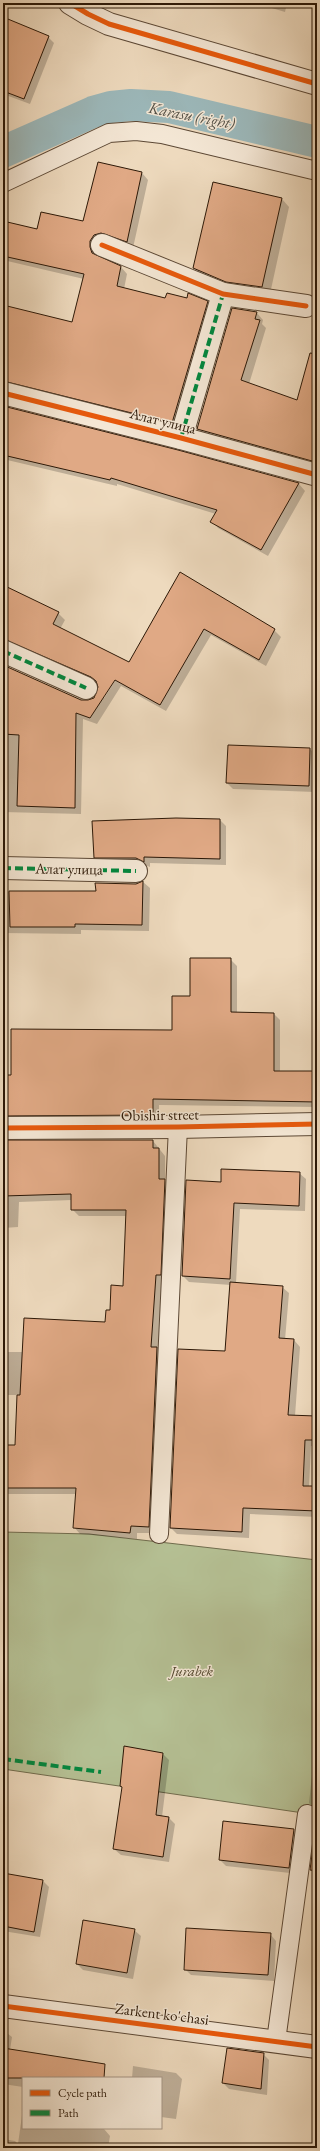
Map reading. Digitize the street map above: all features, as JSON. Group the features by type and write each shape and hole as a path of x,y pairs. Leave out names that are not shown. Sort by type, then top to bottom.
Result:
{"street":[{"path":"70,3 109,24 317,84"},
{"path":"102,245 222,294 306,306"},
{"path":"181,438 222,294"},
{"name":"Алат улица","path":"3,393 181,438 317,475"},
{"path":"3,651 86,688"},
{"name":"Алат улица","path":"3,868 136,871"},
{"name":"Obishir street","path":"3,1128 178,1127 317,1124"},
{"name":"Zarkent ko'chasi","path":"3,2006 317,2047"}],"lane":[{"path":"3,183 109,134 136,131 162,134 317,171"},
{"path":"159,1534 178,1127"},
{"path":"276,2041 307,1814"}],"green space":[{"name":"Jurabek","path":"3,1532 89,1534 317,1560 317,1815 3,1769"}],"building":[{"path":"3,17 49,36 24,99 3,91"},
{"path":"98,162 142,172 127,242 101,233 94,235 90,241 92,253 121,266 117,286 165,298 167,293 187,298 188,293 208,301 172,423 3,381 3,305 72,322 84,274 3,256 3,221 37,229 41,212 83,221"},
{"path":"213,182 282,198 262,287 226,282 193,268"},
{"path":"232,308 257,312 255,319 260,320 241,380 297,400 310,353 317,354 317,452 312,461 197,429"},
{"path":"3,406 178,450 299,483 261,550 210,522 217,510 111,478 110,480 3,455"},
{"path":"180,572 275,629 259,660 204,629 160,705 115,680 90,718 76,713 75,808 17,806 19,735 3,734 3,665 81,700 94,698 98,687 96,681 91,677 3,639 3,585 59,612 53,624 129,662"},
{"path":"228,745 310,748 309,786 226,783"},
{"path":"176,818 220,819 220,859 144,857 144,862 136,858 94,858 92,821"},
{"path":"143,881 142,925 75,924 75,927 10,927 9,891 96,891 95,883 136,884"},
{"path":"190,958 231,958 231,1012 274,1013 274,1071 317,1071 317,1102 153,1099 153,1115 3,1116 3,1075 11,1075 11,1029 172,1030 172,996 190,996"},
{"path":"3,1140 153,1140 153,1148 159,1148 159,1179 165,1179 161,1275 156,1275 151,1347 157,1347 149,1527 131,1526 130,1533 73,1528 76,1488 3,1488 3,1445 15,1445 17,1395 20,1395 24,1318 105,1322 106,1310 110,1310 111,1285 123,1286 126,1210 71,1210 71,1194 3,1196"},
{"path":"221,1169 300,1172 299,1206 234,1203 230,1279 182,1276 186,1180 221,1182"},
{"path":"230,1282 283,1286 279,1338 294,1339 288,1415 316,1416 315,1440 305,1440 303,1486 317,1486 317,1511 243,1508 242,1532 170,1528 178,1349 225,1351"},
{"path":"124,1746 163,1753 156,1815 169,1817 163,1857 113,1849 122,1787 120,1786"},
{"path":"223,1821 294,1829 289,1868 219,1860"},
{"path":"315,1832 317,1832 317,1871 310,1870"},
{"path":"3,1873 43,1880 34,1932 3,1926"},
{"path":"83,1920 135,1929 127,1973 76,1964"},
{"path":"186,1928 271,1933 268,1975 184,1970"},
{"path":"3,2048 105,2064 104,2077 3,2078"},
{"path":"227,2048 264,2053 261,2089 222,2083"}],"waterway":[{"name":"Karasu (right)","path":"3,152 93,112 111,107 131,105 169,107 317,142"}],"marked path":[{"path":"181,438 223,294"},
{"path":"3,651 86,688"},
{"path":"3,868 136,871"},
{"path":"3,1759 101,1772"}],"cycle path":[{"path":"70,3 109,24 317,84"},
{"path":"102,245 223,294 306,306"},
{"path":"3,393 181,438 317,475"},
{"path":"3,1128 178,1127 317,1124"},
{"path":"3,2006 317,2047"}]}
